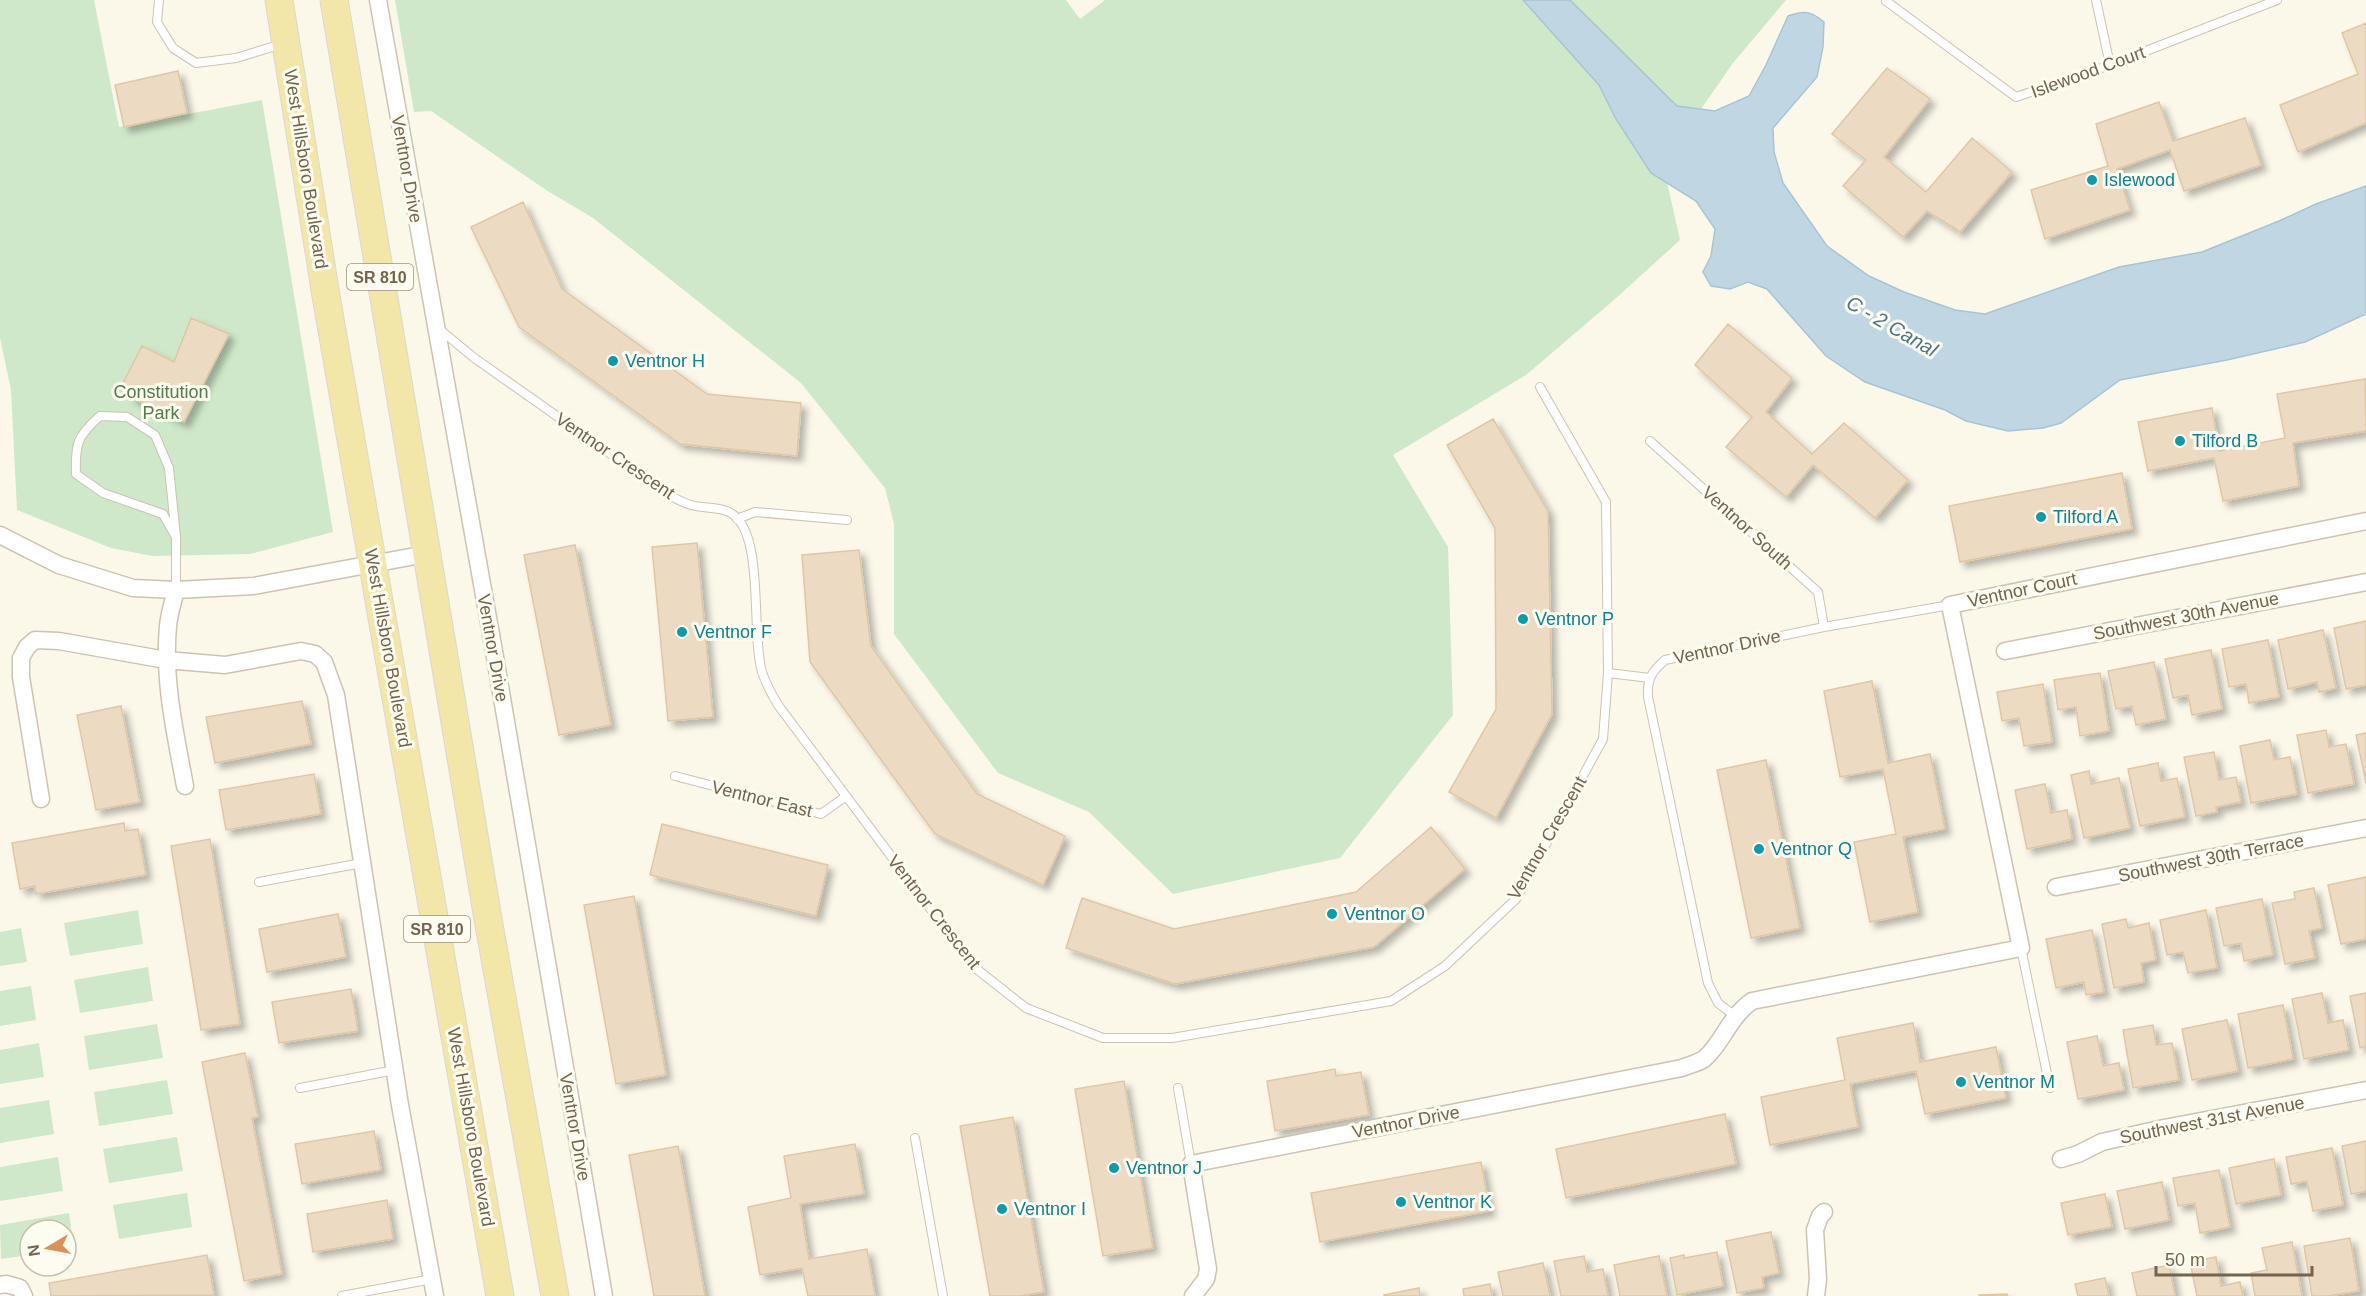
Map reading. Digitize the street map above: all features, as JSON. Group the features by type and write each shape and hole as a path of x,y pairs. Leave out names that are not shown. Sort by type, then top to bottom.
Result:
{"main road":[{"name":"West Hillsboro Boulevard","path":"279,0 326,296 495,1269 502,1296"},
{"name":"SR 810","path":"334,0 488,919 555,1296"}],"street":[{"name":"Ventnor Drive","path":"378,0 497,668 604,1296"},
{"name":"Ventnor Court","path":"2021,948 1950,605 2366,521"},
{"path":"0,535 59,565 133,588 177,590 254,586 426,554"},
{"name":"Southwest 30th Avenue","path":"2005,651 2366,582"},
{"path":"177,590 168,623 166,660 170,712 185,786"},
{"path":"41,799 21,676 21,658 27,647 35,640 58,641 166,660 225,664 301,651 315,654 324,662 336,695 395,1070 435,1296"},
{"name":"Southwest 30th Terrace","path":"2056,887 2366,828"},
{"name":"Ventnor Drive","path":"1191,1164 1682,1068 1702,1060 1714,1047 1740,1009 1752,1001 2021,948"},
{"name":"Southwest 31st Avenue","path":"2061,1159 2078,1154 2102,1142 2366,1090"},
{"path":"1191,1164 1209,1269 1200,1289 1193,1296"},
{"path":"1816,1296 1818,1279 1815,1230 1824,1212"},
{"path":"0,1285 6,1284 20,1288 24,1296"}],"lane":[{"path":"159,0 157,22 173,48 196,63 236,58 285,43"},
{"path":"2096,0 2110,65"},
{"name":"Islewood Court","path":"1886,1 2016,97 2110,65 2277,0"},
{"name":"Ventnor Crescent","path":"435,326 473,357 670,496 692,505 719,509 734,515 748,537 752,558 758,649 762,672 778,705 974,967 1026,1008 1103,1038 1172,1038 1391,1001 1445,966 1516,899 1603,739 1608,673"},
{"path":"1540,387 1606,502 1608,673 1650,678 1647,682 1648,698 1708,983 1718,1003 1735,1016"},
{"path":"176,537 163,514 103,493 76,474 76,455 82,431 100,416 127,417 155,435 169,468 176,537 177,590"},
{"name":"Ventnor South","path":"1650,441 1818,592 1824,627"},
{"path":"737,519 754,512 847,520"},
{"name":"Ventnor Drive","path":"1650,678 1654,669 1665,660 1824,627 1950,605"},
{"name":"Ventnor East","path":"675,776 821,814 845,797"},
{"path":"259,882 362,863"},
{"path":"2021,948 2050,1088"},
{"path":"300,1088 395,1070"},
{"path":"1178,1088 1191,1164"},
{"path":"915,1138 943,1296"},
{"path":"342,1296 432,1279"}],"green space":[{"name":"Constitution Park","path":"0,0 94,0 119,127 262,100 333,532 250,554 152,556 111,548 17,510 11,390 0,338"},
{"path":"395,0 1066,0 1080,19 1105,0 1786,0 1733,63 1663,164 1680,240 1526,375 1393,455 1448,547 1453,715 1340,858 1173,894 1089,812 998,773 894,634 894,524 885,488 801,383 593,218 546,190 431,111 414,112"},
{"path":"138,910 143,944 70,956 64,923"},
{"path":"21,928 27,962 0,966 0,932"},
{"path":"148,967 153,1001 80,1013 74,980"},
{"path":"31,986 36,1020 0,1026 0,991"},
{"path":"157,1024 163,1058 89,1070 84,1036"},
{"path":"39,1043 44,1077 0,1084 0,1050"},
{"path":"167,1080 173,1114 99,1126 94,1092"},
{"path":"49,1100 54,1134 0,1143 0,1108"},
{"path":"177,1137 183,1171 109,1183 103,1149"},
{"path":"58,1157 63,1191 0,1201 0,1167"},
{"path":"187,1193 192,1227 119,1239 113,1205"},
{"path":"69,1213 70,1218 40,1218"},
{"path":"18,1222 18,1257 1,1259 0,1225"}],"water":[{"name":"C - 2 Canal","path":"1523,0 1570,0 1677,106 1715,111 1749,96 1788,16 1807,13 1819,18 1824,22 1823,47 1817,77 1773,128 1774,152 1783,183 1827,246 1869,276 1904,292 1955,310 1985,314 2119,267 2202,252 2316,204 2366,186 2366,314 2305,342 2227,360 2120,380 2061,423 2043,428 2008,431 1966,421 1945,410 1865,382 1826,356 1767,289 1748,282 1730,289 1711,286 1703,272 1711,256 1715,229 1696,201 1651,173 1616,119 1599,85"}],"building":[{"path":"2366,23 2366,123 2298,152 2280,105 2358,74 2342,33"},
{"path":"1887,68 1930,99 1884,157 1926,192 1972,138 2012,172 1960,232 1927,211 1903,237 1843,186 1866,160 1832,134"},
{"path":"178,71 187,113 124,127 115,85"},
{"name":"Islewood","path":"2159,102 2173,141 2245,118 2261,165 2184,191 2170,150 2117,169 2130,210 2045,239 2031,190 2108,166 2096,124"},
{"name":"Ventnor H","path":"523,202 562,289 707,394 801,403 797,456 680,444 519,327 471,227"},
{"path":"191,318 229,334 184,422 130,397 133,390 122,385 142,346 174,362"},
{"path":"1728,324 1792,378 1766,412 1812,454 1844,423 1908,480 1875,518 1813,465 1786,497 1726,447 1752,417 1695,365"},
{"name":"Tilford B","path":"2365,379 2366,431 2293,443 2299,486 2223,501 2214,458 2148,471 2138,422 2212,408 2219,451 2285,438 2277,394"},
{"name":"Ventnor P","path":"1493,419 1548,511 1552,714 1496,818 1449,792 1496,709 1495,528 1447,445"},
{"name":"Tilford A","path":"2122,473 2132,529 1960,562 1949,506"},
{"name":"Ventnor F","path":"697,543 713,717 668,721 652,547"},
{"path":"575,545 611,725 559,735 524,555"},
{"path":"859,550 871,646 977,794 1065,836 1043,885 935,834 810,662 802,555"},
{"path":"2366,621 2366,685 2346,689 2334,628"},
{"path":"2323,630 2336,688 2319,692 2317,682 2288,689 2278,640"},
{"path":"2268,640 2279,697 2249,703 2246,684 2229,687 2222,649"},
{"path":"2211,650 2222,709 2192,715 2188,695 2173,698 2165,659"},
{"path":"2154,662 2166,719 2136,725 2132,706 2116,709 2108,671"},
{"path":"2100,673 2109,731 2080,736 2076,707 2058,710 2054,680"},
{"path":"1872,681 1888,763 1930,754 1945,829 1903,837 1918,912 1870,922 1854,842 1896,834 1883,769 1840,777 1824,691"},
{"path":"2043,684 2052,742 2024,746 2019,718 2002,721 1997,692"},
{"path":"302,701 311,744 215,763 206,717"},
{"path":"121,706 140,802 96,810 77,715"},
{"path":"2326,730 2329,747 2346,744 2354,784 2308,793 2297,735"},
{"path":"2366,733 2366,783 2356,735"},
{"path":"2270,740 2274,760 2290,757 2297,794 2251,803 2240,746"},
{"path":"2214,752 2219,780 2236,777 2241,802 2216,807 2217,812 2196,816 2184,757"},
{"name":"Ventnor Q","path":"1766,760 1800,928 1751,938 1717,770"},
{"path":"2158,763 2161,781 2177,778 2185,817 2140,826 2128,769"},
{"path":"2089,771 2091,784 2119,778 2130,828 2084,838 2071,775"},
{"path":"314,774 321,814 226,830 219,790"},
{"path":"2045,784 2051,813 2067,810 2072,839 2027,849 2015,790"},
{"path":"124,823 125,831 138,829 146,875 36,894 35,886 20,889 12,843"},
{"path":"662,824 828,865 816,916 650,875"},
{"name":"Ventnor O","path":"1431,827 1465,869 1374,947 1175,984 1066,948 1082,898 1174,929 1356,892"},
{"path":"210,839 240,1024 201,1030 171,846"},
{"path":"2366,877 2366,939 2341,944 2328,885"},
{"path":"2314,888 2322,928 2309,931 2315,958 2285,964 2272,903 2295,899 2294,892"},
{"path":"634,896 666,1075 616,1084 584,905"},
{"path":"2262,899 2273,955 2244,961 2241,943 2224,946 2216,908"},
{"path":"2206,910 2217,968 2188,973 2183,952 2167,955 2160,920"},
{"path":"338,914 346,957 267,972 259,929"},
{"path":"2126,919 2128,928 2149,923 2156,960 2141,963 2144,982 2114,988 2102,924"},
{"path":"2092,930 2104,992 2086,995 2084,982 2056,988 2046,939"},
{"path":"351,989 358,1031 279,1043 272,1002"},
{"path":"2322,993 2328,1023 2343,1020 2349,1050 2304,1059 2292,999"},
{"path":"2366,993 2366,1046 2360,1048 2350,996"},
{"path":"2283,1005 2293,1059 2248,1068 2238,1014"},
{"path":"2227,1020 2238,1071 2192,1080 2182,1029"},
{"name":"Ventnor M","path":"1913,1023 1920,1062 1996,1047 2006,1098 1925,1114 1916,1071 1850,1084 1858,1127 1770,1145 1761,1097 1845,1080 1837,1038"},
{"path":"2153,1025 2156,1045 2172,1043 2179,1080 2133,1088 2123,1030"},
{"path":"2097,1036 2103,1066 2119,1063 2124,1090 2078,1099 2067,1042"},
{"path":"245,1053 258,1117 252,1118 282,1274 244,1281 202,1062"},
{"path":"1335,1069 1336,1076 1361,1072 1369,1115 1275,1131 1267,1081"},
{"name":"Ventnor J","path":"1124,1081 1153,1248 1103,1256 1075,1089"},
{"path":"1725,1114 1736,1164 1566,1198 1556,1149"},
{"name":"Ventnor I","path":"1013,1117 1044,1292 1019,1296 990,1296 960,1126"},
{"path":"374,1131 381,1170 302,1184 295,1144"},
{"path":"2366,1141 2366,1191 2351,1194 2342,1146"},
{"path":"855,1144 864,1194 800,1204 809,1259 867,1249 875,1296 808,1296 802,1268 760,1275 748,1207 791,1198 784,1156"},
{"path":"678,1146 705,1296 654,1296 629,1155"},
{"path":"2332,1148 2343,1205 2313,1211 2307,1181 2291,1184 2286,1157"},
{"path":"2274,1159 2281,1195 2236,1204 2229,1168"},
{"name":"Ventnor K","path":"1481,1162 1490,1211 1320,1242 1311,1193"},
{"path":"2219,1170 2230,1227 2200,1233 2195,1203 2178,1206 2173,1178"},
{"path":"2162,1182 2169,1220 2125,1229 2117,1191"},
{"path":"2105,1194 2112,1227 2068,1235 2061,1203"},
{"path":"387,1200 393,1239 313,1252 307,1214"},
{"path":"1771,1232 1779,1273 1762,1277 1764,1288 1737,1293 1726,1241"},
{"path":"2350,1238 2359,1291 2312,1296 2304,1246"},
{"path":"2292,1242 2302,1296 2255,1296 2251,1273 2267,1270 2262,1248"},
{"path":"1717,1252 1723,1286 1677,1295 1670,1258"},
{"path":"207,1255 214,1295 51,1296 49,1283"},
{"path":"1584,1256 1587,1272 1603,1269 1608,1296 1561,1296 1554,1261"},
{"path":"1659,1256 1667,1296 1620,1296 1614,1265"},
{"path":"2216,1257 2221,1286 2240,1282 2243,1296 2197,1296 2190,1262"},
{"path":"1543,1263 1550,1296 1503,1296 1498,1272"},
{"path":"2169,1265 2175,1296 2137,1296 2132,1273"},
{"path":"2105,1278 2109,1296 2078,1296 2075,1284"},
{"path":"1490,1284 1492,1296 1464,1296 1463,1289"},
{"path":"1419,1288 1420,1296 1384,1295"},
{"path":"2007,1294 2008,1296 1979,1296 1979,1295"}],"place":[{"name":"Islewood","path":"2092,180"},
{"name":"Ventnor H","path":"613,361"},
{"name":"Tilford B","path":"2180,441"},
{"name":"Tilford A","path":"2041,517"},
{"name":"Ventnor P","path":"1523,619"},
{"name":"Ventnor F","path":"682,632"},
{"name":"Ventnor Q","path":"1759,849"},
{"name":"Ventnor O","path":"1332,914"},
{"name":"Ventnor M","path":"1961,1082"},
{"name":"Ventnor J","path":"1114,1168"},
{"name":"Ventnor K","path":"1401,1202"},
{"name":"Ventnor I","path":"1002,1209"}]}
